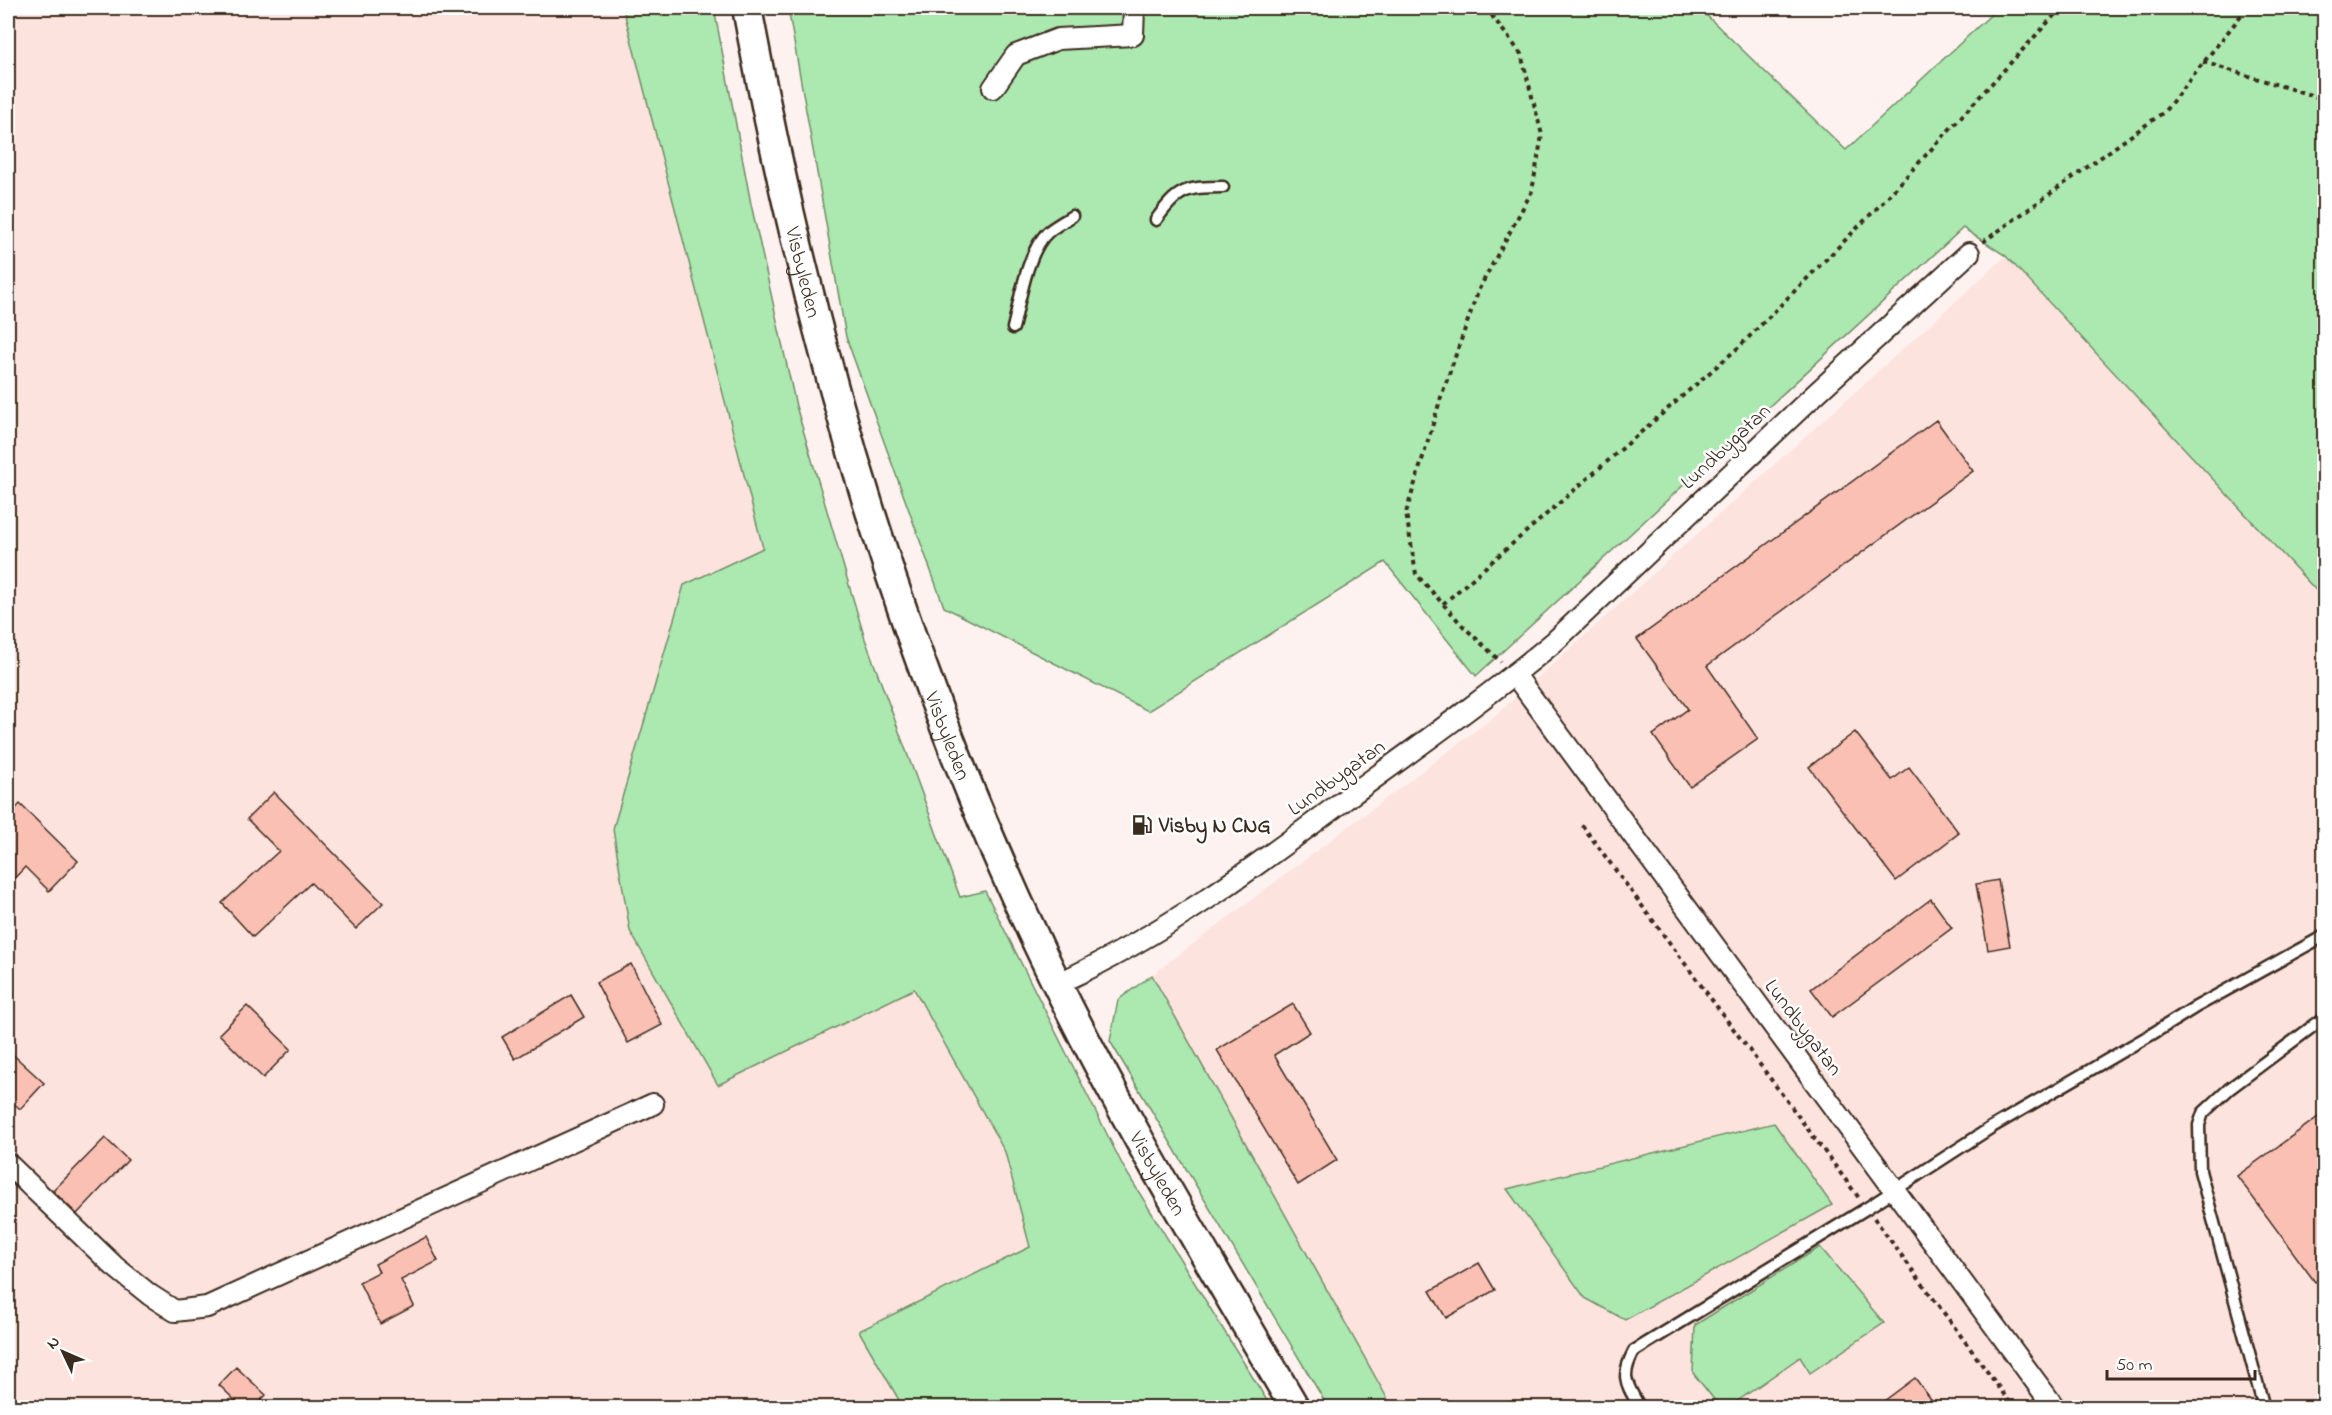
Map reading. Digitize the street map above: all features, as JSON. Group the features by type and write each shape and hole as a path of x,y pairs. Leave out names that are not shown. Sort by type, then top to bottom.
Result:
{"main road":[{"name":"Visbyleden","path":"747,8 762,88 806,288 834,395 868,510 922,667 1002,865 1058,984 1152,1162 1295,1407"}],"street":[{"path":"993,88 1016,55 1058,39 1133,35 1134,8"},
{"name":"Lundbygatan","path":"1058,984 1095,966 1177,919 1285,844 1515,675 1554,642 1785,423 1969,253"},
{"name":"Lundbygatan","path":"1515,675 2055,1407"},
{"path":"8,1164 114,1266 150,1295 175,1311 207,1307 653,1104"}],"lane":[{"path":"1156,220 1167,204 1180,193 1194,187 1223,187"},
{"path":"1013,328 1038,244 1049,232 1072,216"},
{"path":"1640,1407 1625,1382 1626,1366 1634,1351 1867,1208 1992,1127 2194,1008 2325,936"},
{"path":"2264,1407 2200,1172 2199,1125 2203,1113 2229,1089 2325,1018"}],"path":[{"path":"1486,8 1521,54 1542,135 1532,191 1479,289 1442,394 1406,513 1416,574 1463,626 1515,675"},
{"path":"1443,604 1739,347 1881,204 2061,8"},
{"path":"1969,253 2164,112 2247,8"},
{"path":"2203,63 2325,99"},
{"path":"1582,825 2014,1407"}],"shaded area":[{"path":"8,8 623,8 763,548 630,931 718,1085 914,989 1005,1152 1030,1247 859,1331 903,1407 8,1407"},
{"path":"2006,256 2324,599 2324,1407 1729,1407 1800,1356 1810,1372 1884,1323 1693,1373 1720,1407 1392,1407 1152,975 1495,716"}],"green space":[{"path":"623,8 714,8 751,204 796,406 865,639 960,897 985,891 1124,1168 1271,1407 903,1407 859,1331 1030,1247 1005,1152 914,989 718,1085 630,931 613,829 684,585 763,548"},
{"path":"788,8 1699,8 1846,150 1998,8 2324,8 2324,599 2006,256 1963,228 1476,676 1385,562 1148,711 944,607 846,337"},
{"path":"1152,975 1392,1407 1328,1407 1110,1041 1118,1000"},
{"path":"1774,1123 1832,1205 1625,1320 1585,1298 1507,1189"},
{"path":"1820,1247 1884,1323 1810,1373 1800,1357 1729,1407 1720,1407 1693,1373 1695,1325"}],"building":[{"path":"1936,420 1973,471 1707,666 1758,739 1690,787 1653,735 1688,709 1637,639"},
{"path":"1855,732 1892,780 1909,767 1959,833 1896,881 1809,767"},
{"path":"274,792 383,903 356,929 311,883 253,937 222,903 279,851 247,819"},
{"path":"20,804 78,861 49,891 25,867 8,885 8,817"},
{"path":"1998,880 2010,946 1988,950 1976,884"},
{"path":"1931,899 1952,928 1832,1017 1811,989"},
{"path":"631,964 662,1025 628,1043 596,982"},
{"path":"571,995 584,1017 515,1059 502,1037"},
{"path":"1293,1004 1310,1032 1274,1055 1337,1160 1298,1185 1217,1050"},
{"path":"247,1006 291,1049 263,1078 219,1034"},
{"path":"8,1050 44,1083 20,1109 8,1098"},
{"path":"2325,1112 2325,1275 2315,1282 2237,1176"},
{"path":"105,1138 128,1160 77,1214 53,1191"},
{"path":"426,1237 438,1261 401,1280 414,1306 380,1324 359,1282 379,1272 375,1264"},
{"path":"1479,1263 1495,1290 1446,1318 1430,1291"},
{"path":"236,1367 266,1395 254,1407 242,1407 219,1385"},
{"path":"1915,1378 1937,1407 1876,1407"}],"place":[{"name":"Visby N CNG","path":"1142,825"}]}
